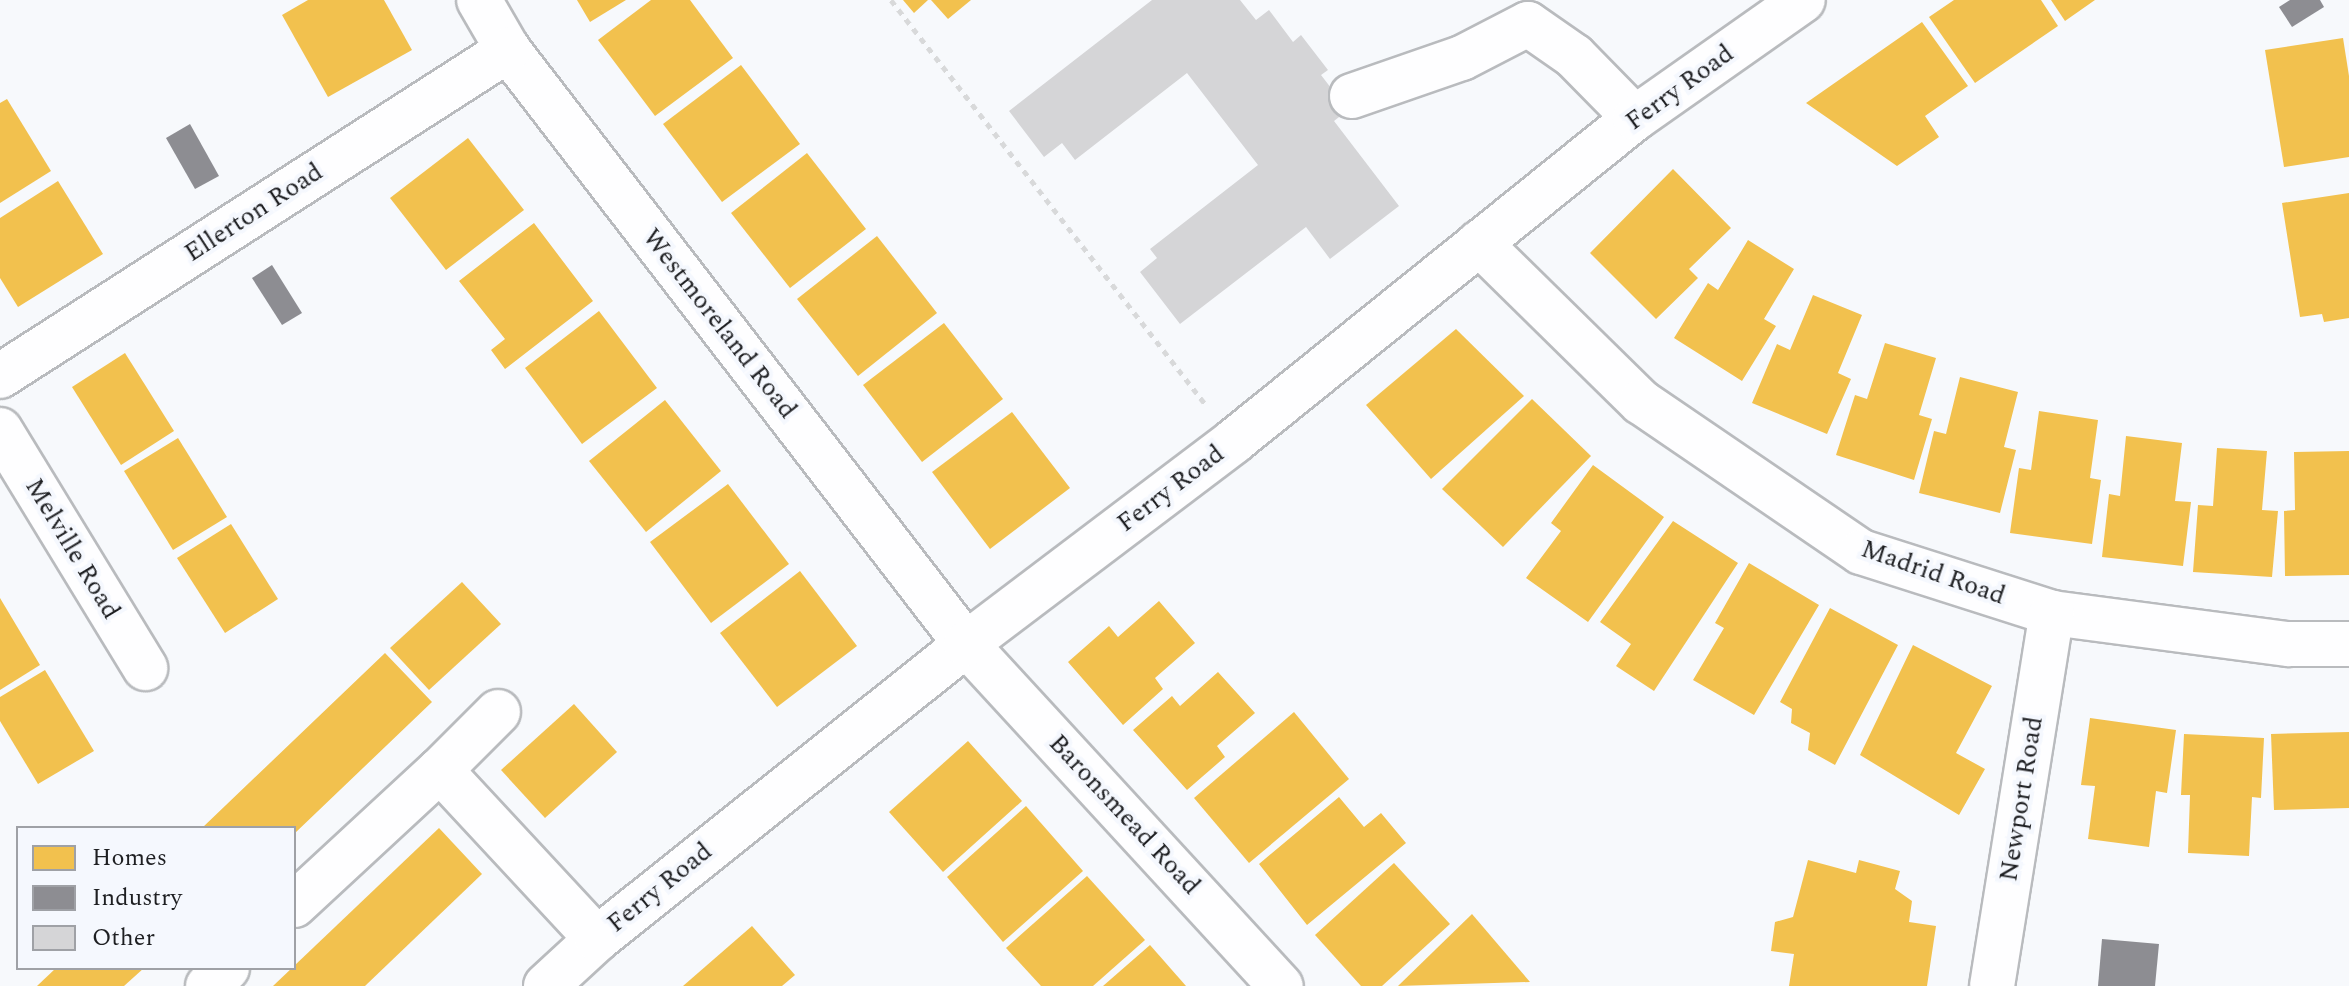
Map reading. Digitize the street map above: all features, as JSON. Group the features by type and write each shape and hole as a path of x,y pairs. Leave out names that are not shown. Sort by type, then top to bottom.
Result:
{"street":[{"name":"Westmoreland Road","path":"479,0 508,50 966,644"},
{"name":"Ferry Road","path":"546,986 597,939 966,644 1234,441 1635,118 1803,0"},
{"path":"1352,96 1462,58 1528,24 1574,56 1635,118"},
{"name":"Ellerton Road","path":"0,376 508,50"},
{"name":"Madrid Road","path":"1479,243 1641,402 1861,552 2052,613 2289,644 2349,644"},
{"name":"Melville Road","path":"0,430 145,668"},
{"name":"Newport Road","path":"1992,986 2052,613"},
{"name":"Baronsmead Road","path":"966,644 1281,986"},
{"path":"296,903 498,712"},
{"path":"440,770 597,939"},
{"path":"208,986 225,970"}],"path":[{"path":"891,0 1234,441"}],"building: Homes":[{"path":"308,0 384,0 412,50 328,97 282,15"},
{"path":"577,0 626,0 590,22"},
{"path":"651,0 690,0 733,58 655,116 598,40"},
{"path":"903,0 928,0 914,13"},
{"path":"931,0 971,0 948,19"},
{"path":"1954,0 2041,0 2058,26 1975,83 1929,17"},
{"path":"2051,0 2095,0 2065,21"},
{"path":"1922,22 1968,86 1925,116 1939,137 1897,166 1806,103"},
{"path":"2343,38 2349,76 2349,157 2284,167 2265,50"},
{"path":"741,65 800,144 722,202 663,124"},
{"path":"7,99 51,171 0,203 0,103"},
{"path":"468,138 524,210 446,270 390,198"},
{"path":"807,153 866,229 790,288 731,213"},
{"path":"1673,169 1731,228 1689,269 1698,278 1656,319 1590,253"},
{"path":"58,181 103,254 18,307 0,278 0,218"},
{"path":"2349,193 2349,318 2324,322 2322,314 2300,317 2282,203"},
{"path":"534,223 593,301 505,369 491,350 505,339 459,281"},
{"path":"877,236 937,313 858,376 797,299"},
{"path":"1748,240 1794,269 1764,319 1776,326 1742,381 1674,338 1708,283 1718,290"},
{"path":"1813,295 1862,315 1838,373 1851,379 1827,434 1752,403 1777,344 1790,350"},
{"path":"599,311 657,388 582,444 525,368"},
{"path":"944,323 1003,399 922,462 863,385"},
{"path":"1456,329 1524,396 1431,479 1366,405"},
{"path":"1885,343 1936,358 1919,415 1932,419 1914,480 1836,455 1855,395 1867,399"},
{"path":"125,353 174,431 121,465 72,387"},
{"path":"1960,377 2018,392 2004,447 2016,450 2000,513 1919,493 1934,431 1946,434"},
{"path":"1532,399 1591,456 1503,547 1442,489"},
{"path":"665,400 721,471 646,532 589,461"},
{"path":"2039,411 2098,420 2090,478 2101,480 2092,544 2010,533 2019,468 2031,470"},
{"path":"1012,412 1070,488 990,549 932,472"},
{"path":"2126,436 2182,443 2175,501 2191,502 2183,566 2102,557 2109,494 2120,496"},
{"path":"178,438 227,517 173,550 124,471"},
{"path":"2217,448 2267,451 2262,510 2278,511 2272,577 2193,572 2198,505 2213,506"},
{"path":"2349,451 2349,575 2285,576 2284,511 2295,510 2294,452"},
{"path":"1593,465 1664,517 1588,622 1526,578 1561,531 1551,523"},
{"path":"728,484 789,564 711,623 650,542"},
{"path":"1673,521 1738,563 1654,691 1616,666 1631,644 1600,622"},
{"path":"231,524 278,599 225,633 177,558"},
{"path":"1749,563 1819,605 1754,715 1693,680 1724,628 1715,623"},
{"path":"800,571 857,646 777,707 720,633"},
{"path":"462,582 501,624 429,690 390,648"},
{"path":"0,598 40,665 0,690"},
{"path":"1159,601 1195,643 1155,678 1163,689 1123,725 1068,662 1109,626 1118,637"},
{"path":"1830,608 1898,645 1835,765 1808,750 1810,733 1791,723 1792,709 1780,702"},
{"path":"1913,645 1992,686 1956,753 1985,769 1959,815 1860,755"},
{"path":"385,653 432,702 296,832 296,826 204,826"},
{"path":"45,670 94,751 38,784 0,721 0,697"},
{"path":"1218,672 1255,713 1217,746 1225,757 1187,790 1133,730 1172,696 1180,706"},
{"path":"574,704 617,752 545,818 501,770"},
{"path":"1294,712 1349,779 1249,863 1194,798"},
{"path":"2090,718 2176,730 2167,793 2156,791 2149,847 2088,839 2095,786 2081,785"},
{"path":"2349,732 2349,808 2274,810 2271,734"},
{"path":"2184,734 2264,738 2261,798 2252,797 2249,856 2188,853 2190,795 2181,795"},
{"path":"968,741 1022,801 943,872 889,812"},
{"path":"1339,797 1364,827 1381,813 1406,843 1307,925 1259,864"},
{"path":"1026,806 1083,871 1003,942 947,877"},
{"path":"439,828 482,874 365,986 273,986 290,970 296,970 296,964"},
{"path":"1808,860 1856,873 1859,860 1900,871 1895,889 1912,901 1909,922 1936,926 1927,986 1789,986 1794,954 1771,951 1775,922 1793,917"},
{"path":"1394,863 1450,924 1382,986 1361,986 1315,935"},
{"path":"1087,876 1145,940 1093,986 1041,986 1006,948"},
{"path":"1472,914 1530,982 1398,986"},
{"path":"752,926 795,975 782,986 683,986"},
{"path":"1150,945 1186,986 1103,986"},
{"path":"54,970 142,970 124,986 37,986"}],"building: Industry":[{"path":"2290,0 2320,0 2324,7 2292,27 2279,7"},
{"path":"190,124 219,176 195,189 166,138"},
{"path":"272,265 302,313 282,325 252,278"},
{"path":"2102,939 2159,944 2155,986 2098,986"}],"building: Other":[{"path":"1152,0 1240,0 1256,20 1269,10 1293,42 1301,35 1328,70 1321,75 1348,110 1334,121 1399,206 1330,259 1306,227 1180,324 1140,272 1157,258 1150,249 1258,165 1187,73 1075,160 1062,143 1044,157 1009,111"}]}
